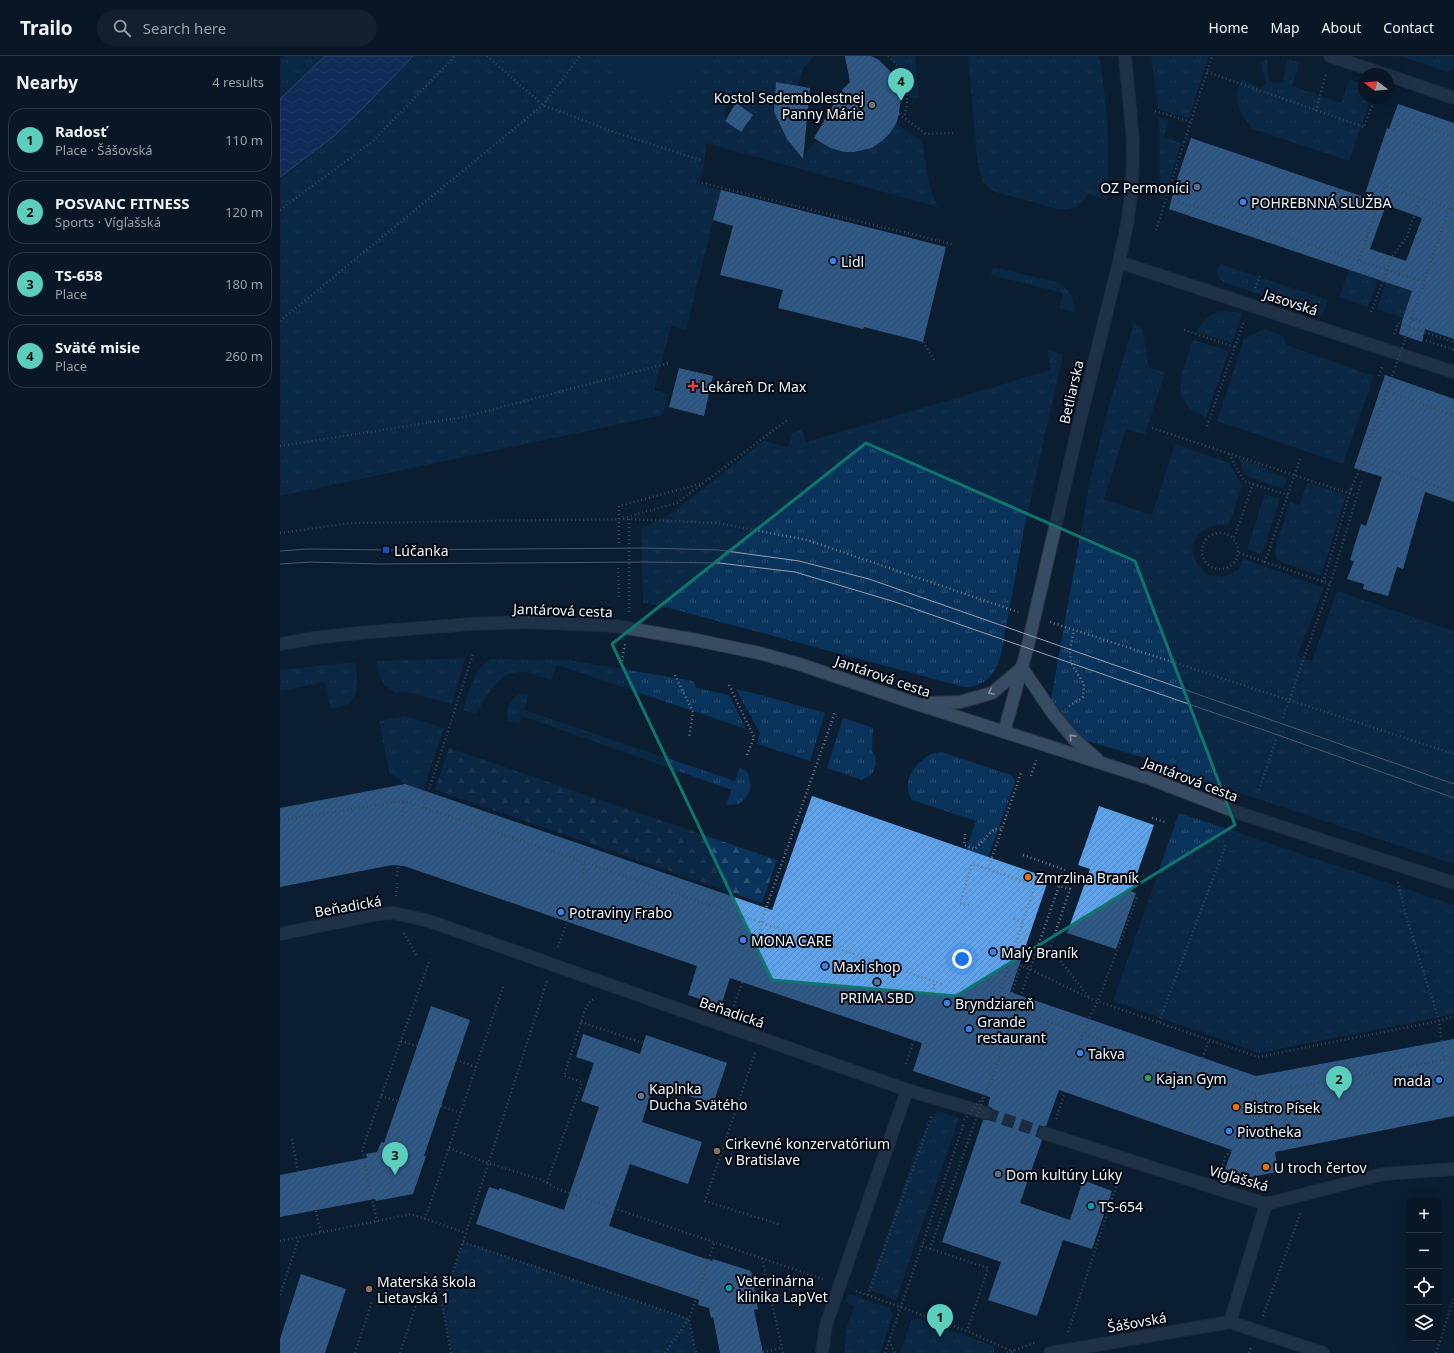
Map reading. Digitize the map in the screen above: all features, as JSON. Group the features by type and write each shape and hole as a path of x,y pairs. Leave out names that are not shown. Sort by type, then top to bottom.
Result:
{"street":[{"path":"1330,56 1366,68"},
{"name":"Betliarska","path":"1004,732 1022,668 1079,421 1119,262 1128,220 1133,167 1132,122 1126,57"},
{"path":"1394,77 1454,98"},
{"name":"Jasovská","path":"1119,262 1454,372"},
{"name":"Jantárová cesta","path":"280,644 358,633 471,624 527,622 616,626 704,642 792,662 1148,778 1236,812 1392,862 1454,884"},
{"path":"914,703 960,702 992,693 1022,668 1054,715 1074,739 1101,763"},
{"name":"Beňadická","path":"280,934 379,914 394,913 428,920 908,1090"},
{"path":"822,1353 826,1325 839,1285 908,1090 986,1113"},
{"name":"Vígľašská","path":"1044,1133 1266,1204 1383,1174 1454,1169"},
{"path":"1230,1322 1266,1204"},
{"name":"Šášovská","path":"1050,1353 1230,1322 1323,1353"}],"path":[{"path":"280,210 373,142 455,56"},
{"path":"487,56 543,105 614,132 703,161"},
{"path":"280,321 543,105 580,56"},
{"path":"888,56 896,63 906,84 908,104 904,117"},
{"path":"1156,230 1212,56"},
{"path":"1316,111 1330,56"},
{"path":"1207,72 1364,127 1373,104"},
{"path":"1155,111 1191,122"},
{"path":"899,114 926,134 953,133"},
{"path":"1394,130 1399,118 1454,137"},
{"path":"1378,179 1385,186 1454,210"},
{"path":"702,183 952,244"},
{"path":"1181,186 1177,201 1424,282"},
{"path":"1359,260 1385,186"},
{"path":"1371,312 1392,257 1407,237 1420,198"},
{"path":"1449,208 1407,334 1454,350"},
{"path":"1207,426 1260,275"},
{"path":"1412,318 1427,324"},
{"path":"1389,350 1398,323 1454,342"},
{"path":"1184,330 1235,347"},
{"path":"1323,582 1352,489 1405,340"},
{"path":"923,342 935,361"},
{"path":"280,446 464,417 669,363"},
{"path":"1387,391 1454,416"},
{"path":"619,519 677,503 786,420"},
{"path":"1152,428 1357,496"},
{"path":"1228,453 1244,481 1288,495"},
{"path":"1265,562 1300,459"},
{"path":"1363,461 1454,492"},
{"path":"1283,718 1330,584 1362,480"},
{"path":"619,543 619,506 703,483"},
{"path":"1234,538 1253,484"},
{"path":"621,665 628,628 629,519"},
{"path":"280,533 351,523 629,519 717,523 806,540 1034,617"},
{"path":"1224,532 1234,538 1237,543 1238,553 1236,562 1231,566 1220,569 1209,565 1203,556 1203,544 1206,538 1211,534 1224,532"},
{"path":"1238,553 1330,584"},
{"path":"618,568 619,598"},
{"path":"1067,628 1454,754"},
{"path":"1074,630 1070,649 1071,663 1084,684 1083,697"},
{"path":"423,808 473,654"},
{"path":"675,675 693,712 689,738"},
{"path":"729,685 754,736 746,757"},
{"path":"760,934 761,924 835,712"},
{"path":"1259,790 1276,740"},
{"path":"988,869 1021,773"},
{"path":"402,816 404,801"},
{"path":"280,820 404,801 761,924 942,984"},
{"path":"1152,818 1165,822"},
{"path":"965,834 964,845 975,849 994,829 1002,829"},
{"path":"1159,1022 1226,844"},
{"path":"1023,855 1065,870"},
{"path":"1392,862 1406,916 1439,1021 1444,1059"},
{"path":"583,872 585,863"},
{"path":"969,905 960,903 972,864 1035,885 996,1004"},
{"path":"397,876 398,866"},
{"path":"396,890 397,882"},
{"path":"930,1249 1059,886 1070,889 1050,948 1091,999"},
{"path":"1080,1044 1138,895"},
{"path":"1014,919 1023,922"},
{"path":"558,947 567,922"},
{"path":"377,1222 362,1150 430,959"},
{"path":"1007,1008 1021,966 1091,999 1258,1057 1439,1021 1454,1016"},
{"path":"451,1353 442,1304 549,976"},
{"path":"734,1006 742,982"},
{"path":"932,992 935,982"},
{"path":"424,1219 504,984"},
{"path":"548,1183 582,1082 564,1076 588,1003 598,997"},
{"path":"987,1000 1256,1094 1454,1058"},
{"path":"581,1022 643,1043"},
{"path":"1040,1049 1049,1022"},
{"path":"906,1064 914,1040"},
{"path":"1197,1074 1209,1040"},
{"path":"401,1041 417,1046"},
{"path":"755,1051 705,1201 781,1225"},
{"path":"456,1060 476,1067"},
{"path":"1055,1124 1065,1092"},
{"path":"1256,1094 1256,1102"},
{"path":"885,1353 964,1120 985,1095"},
{"path":"381,1096 398,1101"},
{"path":"868,1296 938,1099"},
{"path":"441,1106 461,1113"},
{"path":"292,1139 298,1171"},
{"path":"449,1148 488,1163 542,1180 557,1189 762,1257 966,1331 1016,1353"},
{"path":"1219,1177 1225,1158 1232,1150"},
{"path":"1067,1336 1120,1175"},
{"path":"316,1210 321,1233"},
{"path":"1258,1331 1302,1210"},
{"path":"280,1241 411,1214 466,1233"},
{"path":"280,1294 300,1237"},
{"path":"665,1353 689,1319 715,1241"},
{"path":"463,1242 689,1319"},
{"path":"922,1246 988,1268 966,1331"},
{"path":"762,1257 783,1353"},
{"path":"400,1353 427,1271"},
{"path":"1436,1353 1454,1297"},
{"path":"355,1353 372,1301"},
{"path":"689,1319 696,1353"},
{"path":"889,1341 894,1353"},
{"path":"1007,1353 1041,1342"},
{"path":"763,1352 782,1348"}],"highlighted area":[{"path":"866,443 1135,561 1235,825 956,996 772,980 612,644"}],"green space":[{"path":"284,56 325,56 280,99 280,59"},
{"path":"413,56 814,56 804,68 797,86 776,82 775,104 777,114 784,132 795,148 803,156 817,140 830,148 840,151 849,152 868,149 884,139 896,124 922,140 930,188 938,207 706,143 704,166 699,184 721,190 686,330 671,326 654,390 668,394 663,415 280,496 280,177 334,136","holes":["731,100 753,115 741,132 725,121 724,113"]},
{"path":"620,56 700,56 668,104 612,69"},
{"path":"890,56 915,56 919,98 910,98 908,86 904,76 898,65"},
{"path":"968,56 1099,56 1108,128 1107,200 1088,194 1076,207 1057,209 990,189 982,180 977,159"},
{"path":"1151,56 1209,56 1189,118 1158,109"},
{"path":"1401,56 1454,56 1454,68 1447,72"},
{"path":"1267,59 1269,82 1283,83 1287,59 1300,62 1292,86 1341,103 1349,79 1358,82 1358,104 1369,104 1349,161 1253,129 1240,109 1237,99 1237,92 1242,79 1261,88 1267,83 1260,62"},
{"path":"1158,117 1169,120 1164,137 1181,143 1164,199 1160,199"},
{"path":"1220,264 1328,300 1322,316 1223,282 1219,278 1216,271"},
{"path":"993,267 1059,283 1071,295 1075,312 1059,308 1063,293 991,275"},
{"path":"1349,270 1378,280 1368,307 1339,297"},
{"path":"1386,282 1412,291 1403,318 1377,309"},
{"path":"1220,311 1242,313 1232,343 1196,332 1206,319"},
{"path":"1134,323 1141,327 1143,331 1149,367 1165,373 1145,434 1126,429 1104,499 1152,515 1175,444 1229,463 1242,485 1229,525 1212,526 1201,532 1195,541 1193,551 1196,561 1202,570 1211,575 1224,576 1238,570 1244,559 1324,588 1297,656 1312,661 1337,591 1454,631 1454,864 1174,771 1165,764 1061,733 1052,723 1049,711 1090,480 1108,409"},
{"path":"1265,329 1283,336 1286,345 1374,376 1343,464 1217,421 1244,339"},
{"path":"1193,340 1229,351 1206,417 1189,409 1180,392 1181,375"},
{"path":"1047,350 1063,355 1025,524 1001,654 993,673 983,682 971,687 964,687 658,605 643,603 641,529 672,513 764,441 788,447 793,433 802,429 806,442 1051,370"},
{"path":"1239,458 1267,468 1266,471 1288,478 1283,489 1244,475"},
{"path":"1307,482 1346,495 1321,576 1277,560 1274,552 1290,502 1300,505"},
{"path":"1265,494 1280,499 1262,554 1247,549"},
{"path":"465,658 452,704 407,692 395,692 384,685 378,673 376,661"},
{"path":"491,659 569,660 693,681 697,688 729,695 746,729 557,665 551,680 528,673 518,672 510,674 503,678 490,691 476,714 463,710 472,682 480,669"},
{"path":"355,662 357,684 355,695 346,705 330,708 325,682 280,691 280,670"},
{"path":"736,689 825,713 810,761 757,744 760,733"},
{"path":"519,694 529,694 524,710 735,781 740,767 748,773 750,783 749,793 739,804 726,805 732,790 522,716 519,724 508,721 507,713 510,702"},
{"path":"405,716 444,728 423,790 405,784 389,772 379,721"},
{"path":"843,718 873,728 872,751 875,755 876,764 872,774 862,780 827,768"},
{"path":"449,748 777,860 762,903 435,790"},
{"path":"941,752 1011,775 1014,778 1015,783 988,857 966,850 976,821 912,800 909,794 908,781 914,769 929,755"},
{"path":"1179,813 1454,905 1454,1014 1259,1053 1113,1001"},
{"path":"937,1111 959,1118 896,1300 868,1289 919,1142"},
{"path":"463,1242 689,1319 696,1353 452,1353 442,1304"},
{"path":"849,1294 890,1308 893,1315 880,1353 844,1353 847,1327 854,1306 845,1302"},
{"path":"916,1318 994,1346 994,1353 900,1353 911,1321"}],"water":[{"path":"325,56 413,56 334,136 280,177 280,99"}],"building":[{"name":"Kostol Sedembolestnej Panny Márie","path":"845,56 871,56 879,60 892,73 901,95 899,114 896,124 890,133 872,148 854,152 844,152 830,148 814,138 843,89 850,82"},
{"path":"776,82 810,88 803,159 787,139 774,112"},
{"path":"736,103 753,115 741,132 725,121"},
{"path":"1398,104 1454,123 1454,339 1425,329 1422,342 1399,334 1412,291 1169,209 1175,185 1191,138 1364,197 1387,128 1389,129","holes":["1386,205 1422,218 1406,261 1370,249"]},
{"name":"Lidl","path":"721,190 946,247 923,342 778,308 783,290 720,275 733,226 713,220"},
{"name":"Lekáreň Dr. Max","path":"679,368 713,376 704,416 669,407"},
{"path":"1385,375 1454,399 1454,502 1425,492 1403,569 1397,567 1388,596 1363,589 1364,584 1347,579 1354,561 1350,560 1361,524 1366,526 1382,477 1354,468"},
{"path":"405,784 772,910 812,796 1049,878 1010,992 1256,1076 1454,1039 1454,1116 1275,1152 1278,1172 1251,1177 1225,1169 1232,1150 1059,1090 1046,1126 1042,1126 1037,1130 1037,1135 1042,1140 1020,1203 1070,1220 1083,1180 1112,1191 1092,1249 1063,1240 1037,1316 988,1300 1001,1262 942,1242 983,1120 991,1119 993,1112 992,1108 988,1106 990,1097 913,1071 922,1043 730,978 721,1006 688,995 697,966 404,866 392,865 280,887 280,808"},
{"path":"1099,806 1154,825 1131,891 1136,893 1116,949 1067,933 1090,869 1078,865"},
{"path":"431,1006 470,1020 424,1156 426,1156 413,1194 376,1201 375,1199 280,1217 280,1175 367,1158 366,1154 377,1152 381,1142 384,1143"},
{"path":"583,1034 640,1054 646,1035 727,1063 713,1104 654,1084 642,1122 702,1142 688,1184 630,1164 609,1226 712,1261 713,1259 751,1271 758,1309 754,1310 763,1353 720,1353 713,1317 711,1318 709,1308 698,1305 699,1300 476,1224 489,1187 499,1190 499,1188 564,1210 599,1107 581,1101 594,1063 576,1057"},
{"path":"301,1274 346,1289 325,1353 280,1353 280,1339"}],"tunnel":[{"path":"986,1113 1044,1133"}],"tram line":[{"path":"280,551 308,549 386,550 647,548 719,550 799,561 869,579 1454,784"},
{"path":"280,564 310,562 379,564 646,562 719,563 795,572 892,601 1278,735 1454,798"}],"place":[{"name":"Sväté misie","path":"901,101"},
{"name":"Kostol Sedembolestnej Panny Márie","path":"872,105"},
{"name":"OZ Permoníci","path":"1197,187"},
{"name":"POHREBNNÁ SLUŽBA","path":"1243,202"},
{"name":"Lidl","path":"833,261"},
{"name":"Lekáreň Dr. Max","path":"693,386"},
{"name":"Lúčanka","path":"386,550"},
{"name":"Zmrzlina Braník","path":"1028,877"},
{"name":"Potraviny Frabo","path":"561,912"},
{"name":"MONA CARE","path":"743,940"},
{"name":"Malý Braník","path":"993,952"},
{"name":"Maxi shop","path":"825,966"},
{"name":"PRIMA SBD","path":"877,982"},
{"name":"Bryndziareň","path":"947,1003"},
{"name":"Grande restaurant","path":"969,1029"},
{"name":"Takva","path":"1080,1053"},
{"name":"Kajan Gym","path":"1148,1078"},
{"name":"mada","path":"1439,1080"},
{"name":"Kaplnka Ducha Svätého","path":"641,1096"},
{"name":"POSVANC FITNESS","path":"1339,1099"},
{"name":"Bistro Písek","path":"1236,1107"},
{"name":"Pivotheka","path":"1229,1131"},
{"name":"Cirkevné konzervatórium v Bratislave","path":"717,1151"},
{"name":"U troch čertov","path":"1266,1167"},
{"name":"Dom kultúry Lúky","path":"998,1174"},
{"name":"TS-658","path":"395,1175"},
{"name":"TS-654","path":"1091,1206"},
{"name":"Veterinárna klinika LapVet","path":"729,1288"},
{"name":"Materská škola Lietavská 1","path":"369,1289"},
{"name":"Radosť","path":"940,1337"}]}
